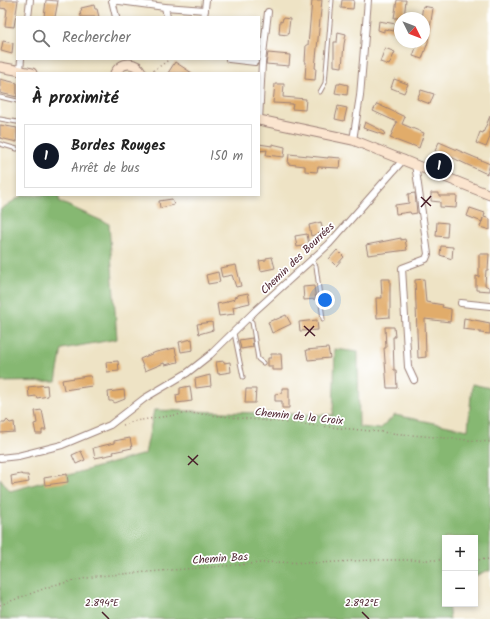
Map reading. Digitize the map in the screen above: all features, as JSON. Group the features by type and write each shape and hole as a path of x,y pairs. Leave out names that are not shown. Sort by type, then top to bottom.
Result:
{"street":[{"path":"28,16 30,0"},
{"path":"116,16 112,0 205,14 206,0"},
{"path":"353,140 360,96 368,0"},
{"path":"165,7 167,16"},
{"path":"260,101 262,63 268,12"},
{"path":"20,70 21,60"},
{"path":"237,60 255,62 255,60"},
{"path":"118,67 132,62 142,72"},
{"path":"0,67 28,72"},
{"path":"260,120 353,140 404,159 490,195"},
{"name":"Chemin des Bourrées","path":"0,458 18,456 62,445 110,425 145,398 187,373 210,355 329,244 404,159"},
{"path":"414,380 408,367 402,268 426,259 428,254 415,164"},
{"path":"460,303 490,306"}],"lane":[{"path":"320,92 325,83 332,0"},
{"path":"0,97 16,101"},
{"path":"0,118 16,122"},
{"path":"0,144 16,149"},
{"path":"311,260 316,266 323,319"},
{"path":"248,319 252,322 258,358 263,363"},
{"path":"234,333 243,377"}],"path":[{"path":"151,72 169,60"},
{"name":"Chemin de la Croix","path":"110,425 112,428 136,421 189,413 393,434 490,442"},
{"path":"478,560 490,559"},
{"name":"Chemin Bas","path":"0,605 54,585 97,576 274,562 320,563 370,560 442,560"}],"green space":[{"path":"21,196 58,196 60,202 109,224 117,339 62,349 56,381 0,382 1,209"},
{"path":"335,349 358,352 359,427 380,429 395,415 468,430 472,384 490,388 490,571 478,575 478,535 442,535 442,607 448,607 450,619 0,619 0,478 10,491 145,454 154,410 333,415"}],"building":[{"path":"0,0 18,0 14,27 5,26 7,9 0,8"},
{"path":"46,0 58,1 55,16 44,16"},
{"path":"312,0 322,0 315,80 305,79 306,45 308,45"},
{"path":"342,0 354,0 353,9 341,8"},
{"path":"397,0 406,0 405,12 395,12"},
{"path":"94,5 99,16 81,16 81,8"},
{"path":"423,6 433,8 430,28 430,12 422,12"},
{"path":"283,18 290,19 288,35 279,34 280,21 282,22"},
{"path":"379,21 394,24 394,31 384,29 384,32 378,30"},
{"path":"338,32 346,34 342,67 334,66 334,42 337,42"},
{"path":"3,41 13,43 12,54 1,51"},
{"path":"385,48 395,52 389,65 380,62"},
{"path":"416,48 426,48 422,59 413,56"},
{"path":"268,53 290,55 289,66 266,64"},
{"path":"175,62 190,72 169,72"},
{"path":"0,79 16,83 16,97 0,93"},
{"path":"394,79 408,84 404,93 391,88"},
{"path":"340,83 348,85 347,95 335,93 337,84"},
{"path":"275,84 284,84 283,97 306,99 305,110 292,109 293,104 273,103"},
{"path":"421,90 434,94 430,104 417,99"},
{"path":"377,104 405,117 402,124 424,133 419,148 390,138 397,122 373,111"},
{"path":"338,106 347,108 344,121 335,119"},
{"path":"490,116 490,137 486,147 476,143 480,132 483,133"},
{"path":"365,122 385,132 384,135 363,128"},
{"path":"0,125 16,128 16,142 0,138"},
{"path":"439,142 490,164 487,174 435,151"},
{"path":"260,144 272,146 272,144 285,147 284,157 266,155 267,150 260,151"},
{"path":"289,154 341,158 340,168 318,167 317,172 305,171 305,166 288,164"},
{"path":"415,193 417,213 411,214 410,212 396,214 395,205 409,203 408,194"},
{"path":"431,193 439,193 439,196 457,196 456,208 440,207 440,202 431,201"},
{"path":"172,199 174,205 160,208 159,201"},
{"path":"470,208 485,213 484,217 490,219 490,230 480,227 482,222 467,216"},
{"path":"321,222 323,232 311,236 309,225"},
{"path":"437,222 448,223 447,237 436,236"},
{"path":"307,234 309,245 297,247 295,236"},
{"path":"401,238 401,240 405,239 407,250 368,255 366,245"},
{"path":"441,246 453,247 452,259 440,255"},
{"path":"337,250 344,257 336,266 329,259"},
{"path":"479,254 489,254 485,285 490,288 490,291 476,290 476,276 479,277"},
{"path":"272,257 275,268 261,271 259,261"},
{"path":"236,265 241,286 236,287 232,275 222,277 220,268"},
{"path":"218,272 220,282 208,284 206,275"},
{"path":"381,279 390,279 390,317 377,318 376,298 382,298"},
{"path":"424,279 426,302 443,305 442,307 451,309 451,312 450,322 425,319 426,357 418,358 415,280"},
{"path":"314,286 316,299 304,300 303,287"},
{"path":"248,293 250,303 233,307 234,314 219,316 217,304 235,299 234,297 238,295"},
{"path":"286,315 291,324 272,333 268,322"},
{"path":"464,318 490,323 490,334 463,329"},
{"path":"317,320 318,330 300,331 299,322"},
{"path":"212,322 213,330 199,334 197,324"},
{"path":"385,327 394,327 394,370 396,370 397,388 387,388 384,348 386,348"},
{"path":"252,338 253,347 241,349 239,340"},
{"path":"192,339 193,350 181,352 179,342"},
{"path":"175,348 178,362 165,365 164,363 145,371 140,359 156,352"},
{"path":"328,348 330,358 308,360 306,350"},
{"path":"271,354 281,354 282,370 272,370 272,366 268,366 268,358 271,358"},
{"path":"118,361 119,371 107,372 106,362"},
{"path":"224,361 224,363 230,362 231,372 218,374 216,362"},
{"path":"210,375 211,386 196,388 195,379"},
{"path":"91,376 92,386 64,390 62,380"},
{"path":"47,385 48,396 37,398 36,396 29,397 28,387"},
{"path":"190,386 192,401 177,403 176,395 180,394 180,388"},
{"path":"282,388 289,388 289,408 282,408 282,401 275,401 275,394 282,393"},
{"path":"246,389 256,389 255,403 245,403"},
{"path":"124,390 125,399 115,403 109,401 108,392"},
{"path":"42,410 46,430 42,430 42,434 36,434 34,424 37,423 35,411"},
{"path":"7,420 10,423 14,422 15,432 0,433 0,424 5,423"},
{"path":"130,438 132,448 95,458 93,448 114,443 114,441"},
{"path":"81,451 85,460 76,464 72,455"},
{"path":"21,474 28,475 29,482 12,485 11,476"},
{"path":"67,474 68,482 45,485 44,478"}],"place":[{"name":"Bordes Rouges","path":"439,166"}]}
